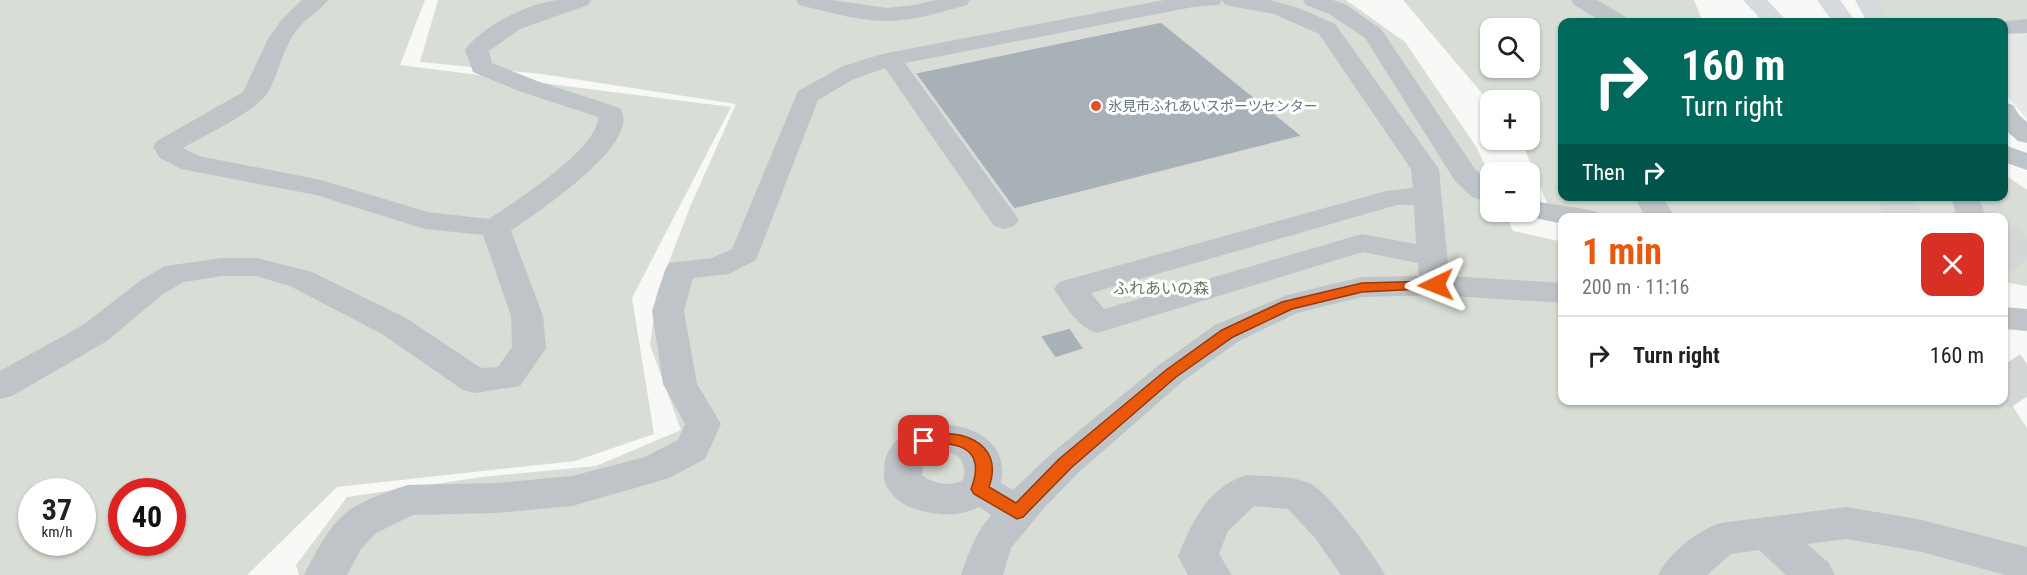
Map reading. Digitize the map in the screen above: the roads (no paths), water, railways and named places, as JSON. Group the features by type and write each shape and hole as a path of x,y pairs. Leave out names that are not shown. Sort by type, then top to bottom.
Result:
{"highway":[{"path":"1755,0 1774,18"},
{"path":"1770,0 1777,18"},
{"path":"1828,0 1841,18"},
{"path":"1866,0 1876,18"}],"street":[{"path":"317,0 306,7 286,28 271,54 262,85 252,97 166,147 169,152 191,163 321,188 425,220 495,228 528,206 590,156 611,128 611,113 528,86 481,66 477,50 494,33 516,21 580,0"},
{"path":"807,0 870,14 914,13 959,0"},
{"path":"325,575 347,538 362,522 408,500 496,498 573,491 656,468 692,449 703,424 680,384 668,311 680,270 718,267 745,254 807,96 854,68 1192,1 1211,0"},
{"path":"1233,0 1274,6 1306,16 1327,29 1425,169 1434,271"},
{"path":"1314,0 1337,9 1373,34 1465,175 1480,189"},
{"path":"1582,0 1611,18"},
{"path":"2008,27 2027,26"},
{"path":"891,60 1004,220"},
{"path":"2008,118 2027,135"},
{"path":"2008,155 2027,162"},
{"path":"2008,178 2027,182"},
{"path":"1428,196 1396,197 1070,289 1097,322 1362,243 1434,271 1558,292"},
{"path":"1540,211 1558,215"},
{"path":"0,387 95,333 152,287 176,273 222,267 257,267 301,279 394,326 475,381 508,378 523,360 529,348 527,316 495,228"},
{"path":"1231,244 1261,273"},
{"path":"982,575 993,541 1017,512 1065,463 1171,374 1227,333 1287,305 1434,271"},
{"path":"2008,318 2027,320"},
{"path":"980,489 1017,512"},
{"path":"1211,575 1198,556 1212,522 1246,490 1299,495 1329,527 1364,575"},
{"path":"1679,575 1720,539 1847,523 1922,536 2027,564"},
{"path":"1768,534 1814,575"}],"tunnel":[{"path":"1895,201 1903,213"},
{"path":"1978,201 1986,213"},
{"path":"2008,241 2027,265"},
{"path":"2008,371 2027,399"}],"place":[{"name":"氷見市ふれあいスポーツセンター","path":"1096,106"}],"park label":[{"name":"ふれあいの森","path":"1161,288"}]}
